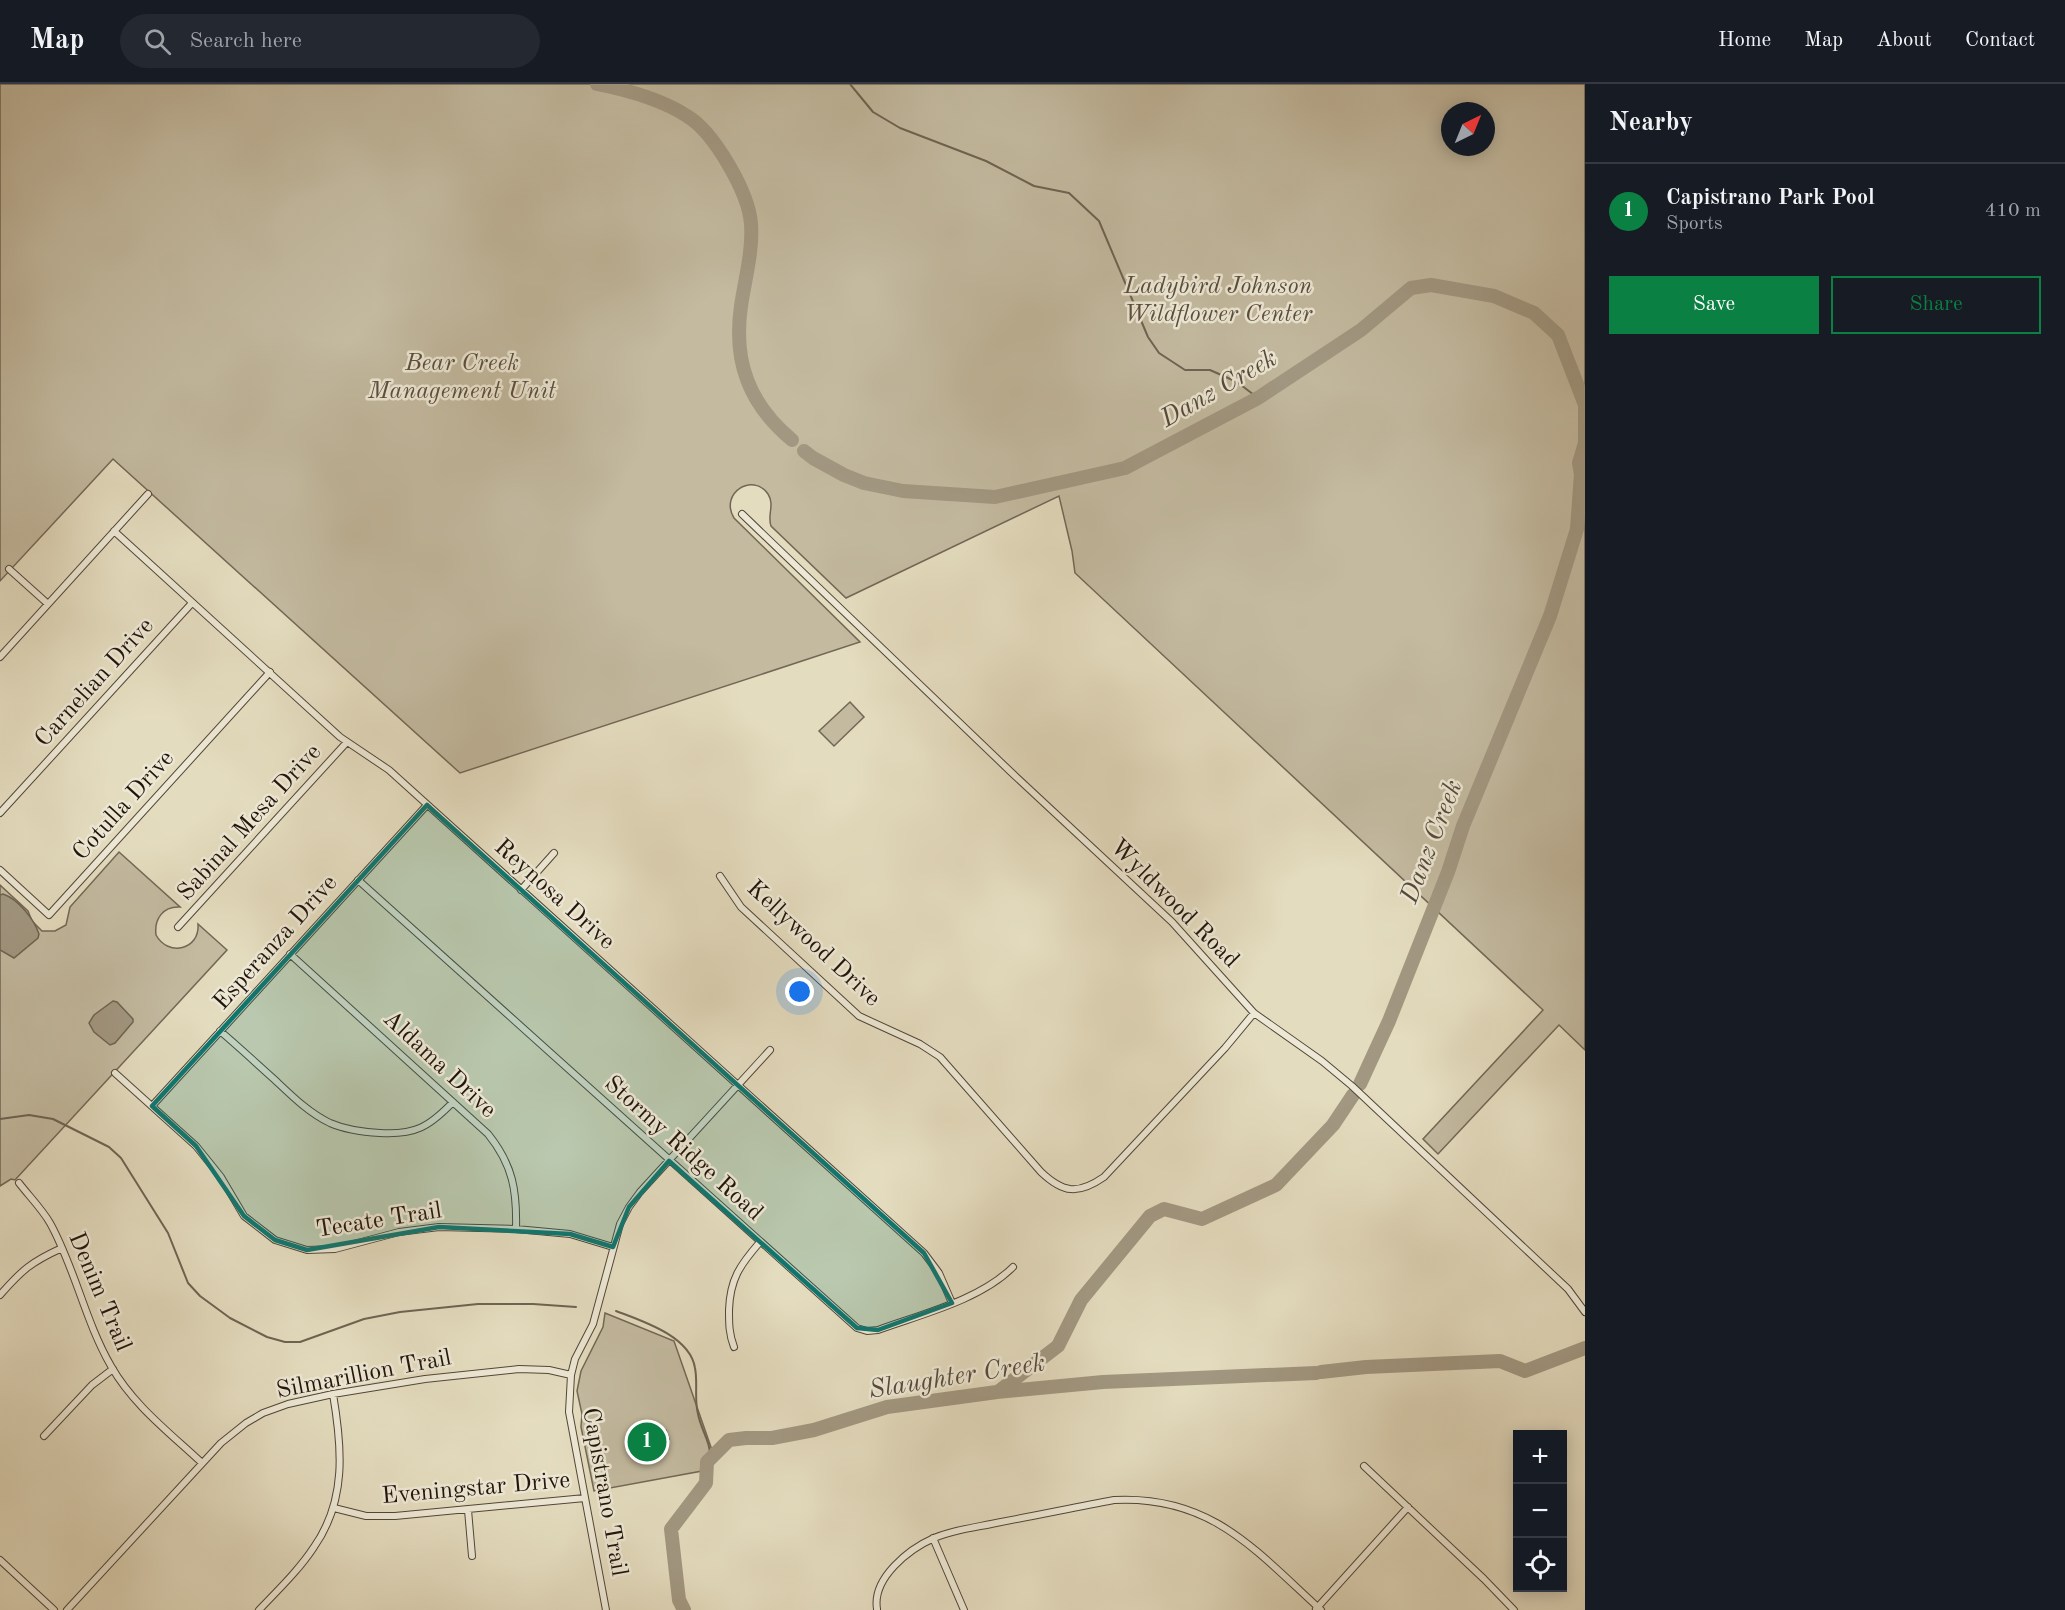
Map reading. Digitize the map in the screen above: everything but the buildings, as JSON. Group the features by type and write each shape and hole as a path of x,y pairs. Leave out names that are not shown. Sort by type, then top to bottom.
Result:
{"street":[{"path":"0,657 148,494"},
{"name":"Wyldwood Road","path":"742,514 1012,773 1172,922 1254,1013 1322,1061 1352,1086 1568,1289 1585,1312"},
{"name":"Reynosa Drive","path":"114,531 348,742 383,765 924,1253 939,1273 952,1302"},
{"path":"9,569 48,604"},
{"name":"Carnelian Drive","path":"0,813 192,603"},
{"name":"Cotulla Drive","path":"0,870 49,915 270,672"},
{"name":"Sabinal Mesa Drive","path":"178,927 348,742"},
{"name":"Esperanza Drive","path":"152,1106 427,805"},
{"path":"521,890 554,853"},
{"name":"Kellywood Drive","path":"720,876 741,907 831,991 869,1022 920,1044 940,1057 1041,1172 1059,1187 1076,1190 1094,1184 1104,1177 1254,1013"},
{"name":"Stormy Ridge Road","path":"358,880 669,1161 862,1331 878,1330 987,1289 1013,1267"},
{"name":"Aldama Drive","path":"290,954 488,1134 507,1164 516,1196 516,1229"},
{"path":"220,1030 301,1103 320,1117 343,1127 369,1132 406,1132 425,1127 453,1102"},
{"name":"Capistrano Trail","path":"606,1610 569,1412 571,1375 575,1359 593,1324 620,1224 629,1206 770,1050"},
{"name":"Tecate Trail","path":"115,1073 196,1146 221,1177 244,1216 263,1233 275,1240 307,1250 322,1250 348,1246 399,1232 439,1227 516,1229 570,1234 613,1247"},
{"name":"Denim Trail","path":"19,1183 49,1221 62,1248 99,1344 113,1370 147,1411 202,1462"},
{"path":"734,1347 729,1333 732,1284 741,1266 760,1242"},
{"path":"0,1295 29,1265 62,1248"},
{"name":"Silmarillion Trail","path":"67,1610 202,1462 233,1431 263,1413 288,1404 333,1394 425,1379 519,1369 549,1370 571,1375"},
{"path":"44,1436 92,1385 113,1370"},
{"path":"259,1610 314,1548 334,1508 341,1454 333,1394"},
{"path":"1364,1466 1514,1610"},
{"name":"Eveningstar Drive","path":"334,1508 375,1517 585,1498"},
{"path":"877,1609 877,1596 889,1573 908,1554 933,1538 1114,1500 1132,1499 1161,1502 1192,1510 1224,1526 1318,1609 1408,1507"},
{"path":"468,1510 472,1556"},
{"path":"933,1538 964,1610"},
{"path":"0,1560 54,1610"}],"highlighted area":[{"path":"427,805 924,1253 952,1303 878,1330 857,1328 669,1161 629,1207 613,1247 570,1234 439,1227 307,1250 275,1240 244,1216 196,1146 152,1106"}],"green space":[{"path":"0,84 1585,84 1585,1050 1559,1025 1438,1154 1423,1139 1543,1010 1075,573 1059,496 846,598 771,526 771,502 768,494 762,488 754,485 740,488 731,501 734,518 860,642 460,773 113,459 0,581"},
{"path":"850,702 864,717 834,746 819,731"},
{"path":"119,852 180,907 164,911 158,919 156,935 161,942 175,948 189,945 197,933 198,924 227,950 15,1180 11,1179 0,1186 0,885 28,911 32,921 42,931 55,931 66,925 70,907"},
{"path":"605,1313 674,1341 713,1453 702,1471 594,1491 581,1427 582,1414 577,1391 581,1371 603,1327"}],"shaded area":[{"path":"3,894 25,910 39,934 38,938 14,958 0,950 0,895"},
{"path":"113,1001 117,1002 133,1019 133,1022 115,1043 110,1045 94,1032 89,1023 94,1015"},
{"path":"646,1426 655,1431 666,1430 669,1439 656,1440 655,1435 652,1434 651,1437 660,1451 650,1457 643,1453 644,1445 636,1437 636,1432"}],"waterway":[{"name":"Danz Creek","path":"597,84 644,96 687,116 708,135 719,149 737,180 749,211 751,224 750,255 739,326 742,364 755,397 777,426 792,440"},
{"path":"850,84 873,112 900,128 986,161 1034,186 1069,193 1099,221 1148,337 1159,353 1185,370 1210,370 1237,382 1258,398"},
{"name":"Danz Creek","path":"804,451 844,475 864,483 903,491 995,497 1125,468 1258,398 1361,330 1411,288 1431,285 1494,296 1534,313 1558,335 1585,405"},
{"name":"Danz Creek","path":"1360,1084 1389,1021 1448,872 1463,826 1550,616 1577,529 1581,474 1579,463 1585,443 1585,406"},
{"name":"Danz Creek","path":"999,1391 1058,1346 1081,1300 1150,1216 1164,1209 1202,1219 1276,1185 1333,1125 1353,1095"},
{"path":"0,1119 29,1115 53,1119 109,1147 121,1158 168,1233 188,1283 200,1296 230,1318 267,1337 285,1342 300,1342 364,1319 400,1312 478,1304 576,1307"},
{"path":"616,1311 663,1331 684,1347 691,1357 696,1374 699,1420 709,1447 710,1458"},
{"name":"Slaughter Creek","path":"1321,1372 1366,1367 1500,1361 1525,1371 1585,1348"},
{"name":"Slaughter Creek","path":"684,1610 679,1600 671,1529 706,1483 707,1462 729,1440 772,1438 814,1430 887,1407 997,1392 1103,1382 1316,1373"}],"place":[{"name":"Capistrano Park Pool","path":"647,1442"}],"park label":[{"name":"Ladybird Johnson Wildflower Center","path":"1218,301"},
{"name":"Bear Creek Management Unit","path":"462,378"}]}
